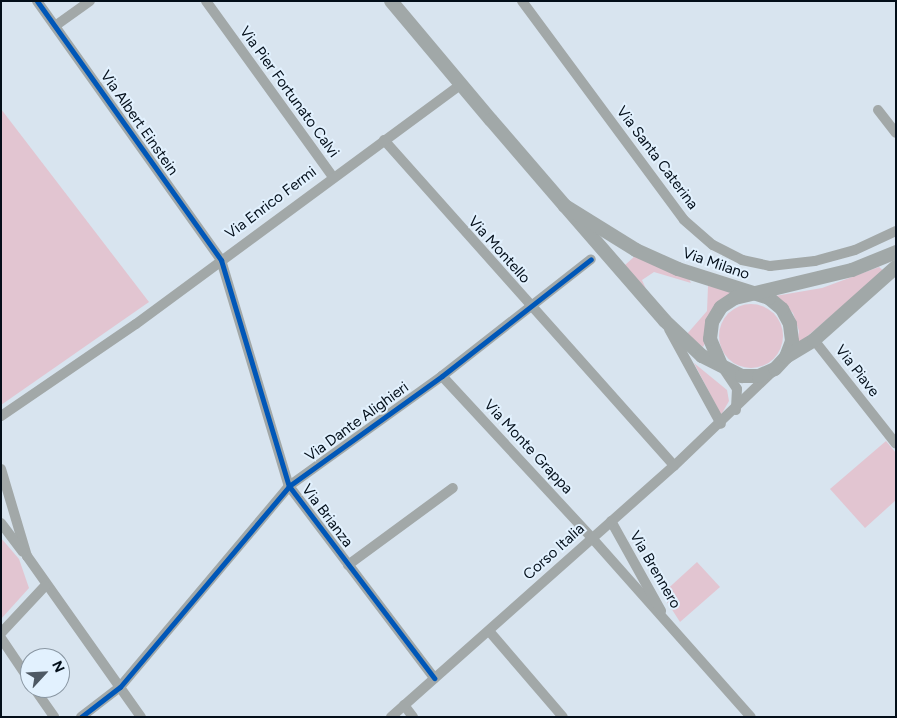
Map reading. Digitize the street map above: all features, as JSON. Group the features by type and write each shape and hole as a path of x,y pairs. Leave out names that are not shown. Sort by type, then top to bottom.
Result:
{"main road":[{"name":"Via Milano","path":"391,1 665,321 702,356 721,365"},
{"name":"Via Milano","path":"565,206 636,250 678,269 753,294 852,270 896,252"},
{"path":"786,357 792,341 790,324 782,309 769,298 753,294 735,298 721,307 712,322 710,339 721,365 742,376 759,376 775,370 786,357 814,340 896,267"}],"street":[{"name":"Via Albert Einstein","path":"37,1 221,260"},
{"path":"55,26 90,1"},
{"name":"Via Pier Fortunato Calvi","path":"206,1 332,176"},
{"name":"Via Santa Caterina","path":"522,1 684,220 713,245 742,260 770,266 815,261 847,252 896,231"},
{"name":"Via Enrico Fermi","path":"1,416 136,324 332,176 461,84"},
{"path":"878,110 896,132"},
{"name":"Via Montello","path":"384,140 674,466"},
{"name":"Via Dante Alighieri","path":"81,717 120,687 289,486 442,376 591,259"},
{"name":"Via Brianza","path":"221,260 289,486 434,678"},
{"path":"665,321 721,424"},
{"name":"Via Piave","path":"814,340 896,444"},
{"path":"721,365 737,390 736,410"},
{"name":"Corso Italia","path":"391,717 721,424 775,370"},
{"name":"Via Monte Grappa","path":"442,376 592,538"},
{"path":"1,469 27,556"},
{"path":"348,565 453,488"},
{"name":"Via Brennero","path":"612,521 675,633"},
{"path":"1,523 27,556 45,586 141,717"},
{"name":"Via Brennero","path":"592,538 751,717"},
{"path":"1,633 45,586"},
{"path":"489,631 563,717"},
{"path":"1,638 20,666"},
{"path":"41,698 54,717"},
{"path":"404,705 413,717"}],"shaded area":[{"path":"1,109 149,302 1,405"},
{"path":"635,256 689,279 691,283 654,272 642,280 646,289 625,265"},
{"path":"879,267 884,271 797,345 799,331 793,313 775,296 822,288"},
{"path":"708,286 728,289 732,293 703,347 687,334 707,311"},
{"path":"751,304 769,310 777,318 783,336 777,354 769,362 751,368 733,362 725,354 719,336 725,318 733,310"},
{"path":"694,363 727,390 729,401 721,415"},
{"path":"886,441 896,453 896,500 865,528 830,489"},
{"path":"1,538 19,559 29,588 1,619"},
{"path":"697,562 720,587 680,622 662,594"}],"cycle path":[{"path":"37,1 221,260 289,486 434,678"},
{"path":"81,717 120,687 289,486 442,376 591,259"}]}
